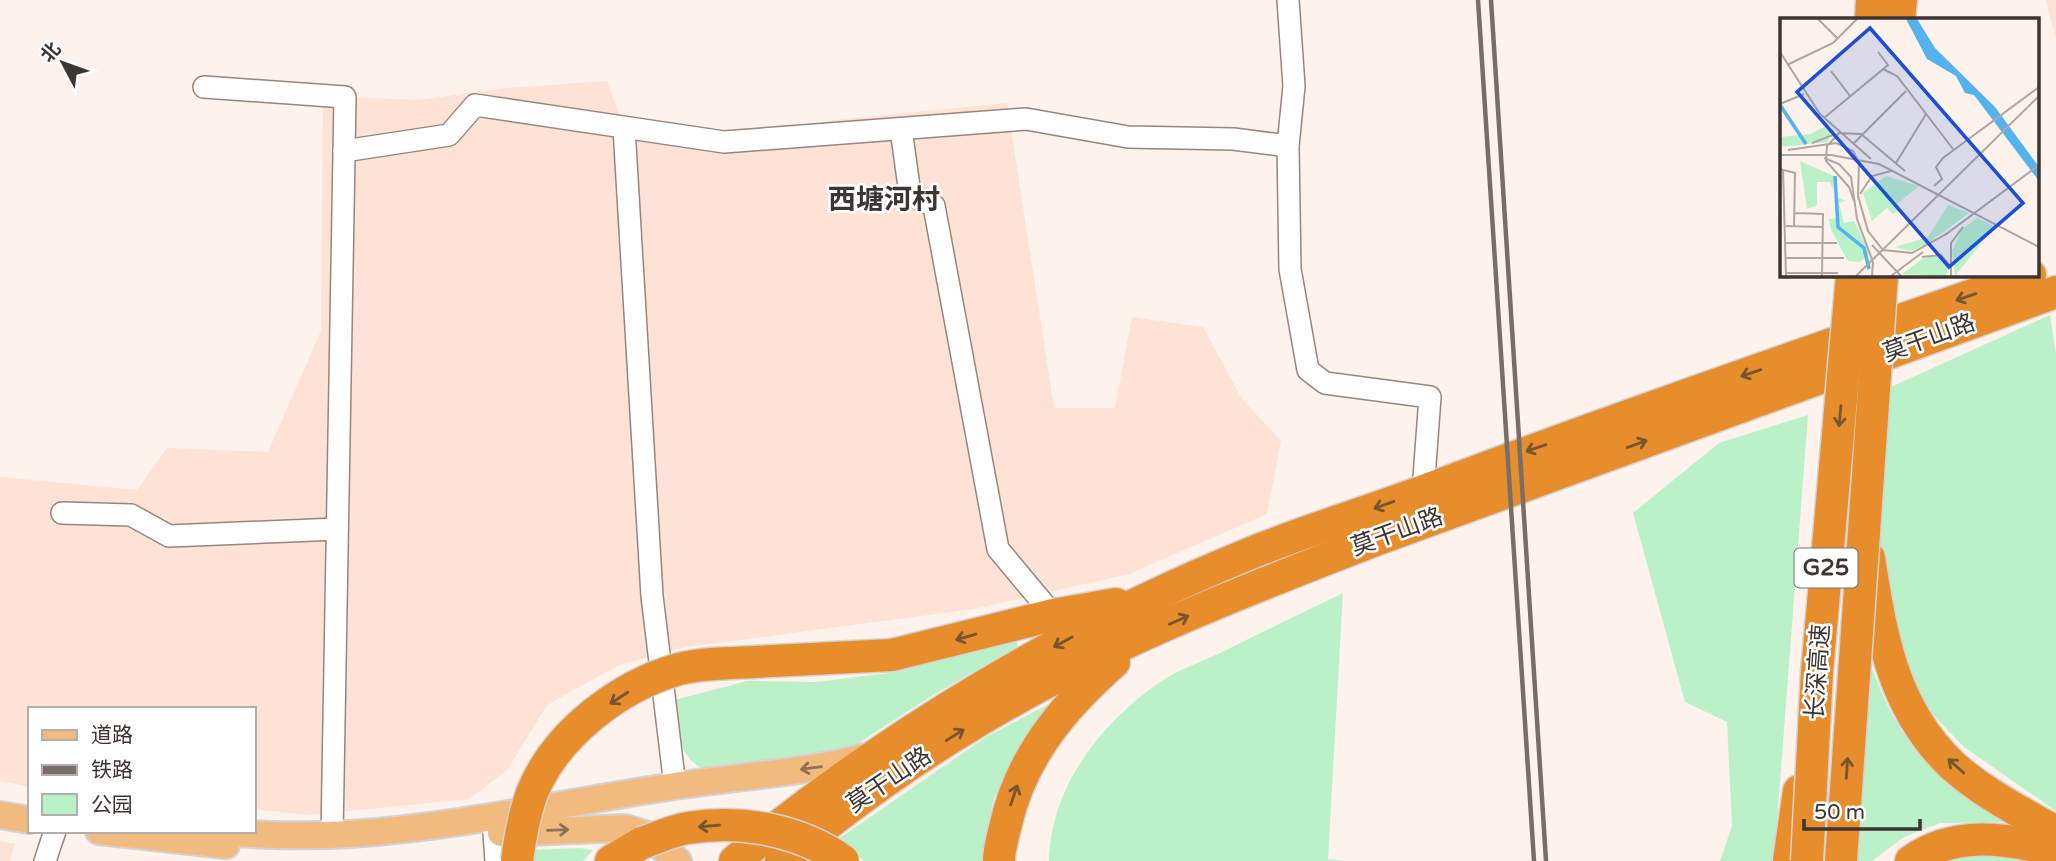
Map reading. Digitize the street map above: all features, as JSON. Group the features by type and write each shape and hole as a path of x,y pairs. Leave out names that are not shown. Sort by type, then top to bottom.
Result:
{"highway":[{"path":"1871,18 1872,0"},
{"path":"1899,18 1900,0"},
{"path":"2038,272 2056,266"},
{"name":"长深高速","path":"1807,861 1817,672 1852,276"},
{"name":"长深高速","path":"1841,861 1882,276"},
{"name":"莫干山路","path":"735,861 797,809 993,680 1152,598 1251,553 1471,471 2027,276"},
{"name":"莫干山路","path":"781,861 836,816 959,732 1060,676 1143,635 1267,582 1378,539 2056,292"},
{"path":"1864,526 1881,640 1907,709 1952,765 2034,830 2056,851"},
{"path":"517,861 523,821 533,792 550,762 593,716 633,689 680,669 712,663 892,655 1053,615 1152,598"},
{"path":"999,861 1013,794 1039,741 1083,689 1143,635"},
{"path":"1789,861 1817,672"},
{"path":"611,861 642,843 686,828 721,825 752,827 796,836 843,861"},
{"path":"1911,861 1932,846 2034,830"}],"main road":[{"name":"莫干山路","path":"230,833 278,837 332,835 475,820 675,786 833,766 877,754"},
{"path":"0,802 28,806"},
{"path":"0,814 28,820"},
{"path":"112,833 158,840 271,848 343,846 494,833 625,828 645,834 678,861"}],"street":[{"path":"1288,0 1294,86 1288,146 1290,269 1308,370 1325,383 1430,397 1423,491"},
{"path":"204,87 345,97 332,835"},
{"path":"344,151 449,135 475,105 724,142 1026,119 1128,137 1233,139 1288,146"},
{"path":"624,128 652,596 675,786"},
{"path":"901,129 910,194 934,206 998,549 1053,615"},
{"path":"62,513 131,516 169,536 337,529"},
{"path":"45,861 54,833"},
{"path":"494,833 496,861"}],"shaded area":[{"path":"2046,0 2056,0 2056,39"},
{"path":"607,81 624,128 724,142 835,120 1007,103 1054,408 1115,408 1132,317 1203,327 1242,399 1281,441 1267,514 1129,574 974,609 686,647 619,665 547,705 507,770 469,799 308,815 256,809 256,707 28,707 28,787 0,781 0,477 137,490 167,448 268,452 321,331 323,96 418,100 507,88"},
{"path":"0,841 15,844 10,861 0,861"}],"green space":[{"path":"2050,315 2056,355 2056,811 1964,747 1919,700 1893,635 1880,555 1884,390"},
{"path":"1808,415 1774,861 1720,861 1732,826 1727,722 1685,702 1633,513 1719,443"},
{"path":"1343,593 1328,859 1345,861 1049,861 1052,833 1069,782 1099,737 1118,717 1160,682 1174,674"},
{"path":"1016,639 1018,646 933,695 848,750 708,770 690,759 681,742 675,700 747,681 817,682 896,672"},
{"path":"1865,649 1890,710 1919,753 1958,788 2013,822 1940,823 1904,837 1872,861 1853,861"},
{"path":"1049,704 1012,759 993,801 982,861 864,861 837,840 986,737"},
{"path":"534,850 593,850 583,861 532,861"},
{"path":"1997,850 2040,861 1932,861"}],"railway":[{"path":"1478,0 1534,861"},
{"path":"1491,0 1546,861"}],"district":[{"name":"西塘河村","path":"884,200"}]}
